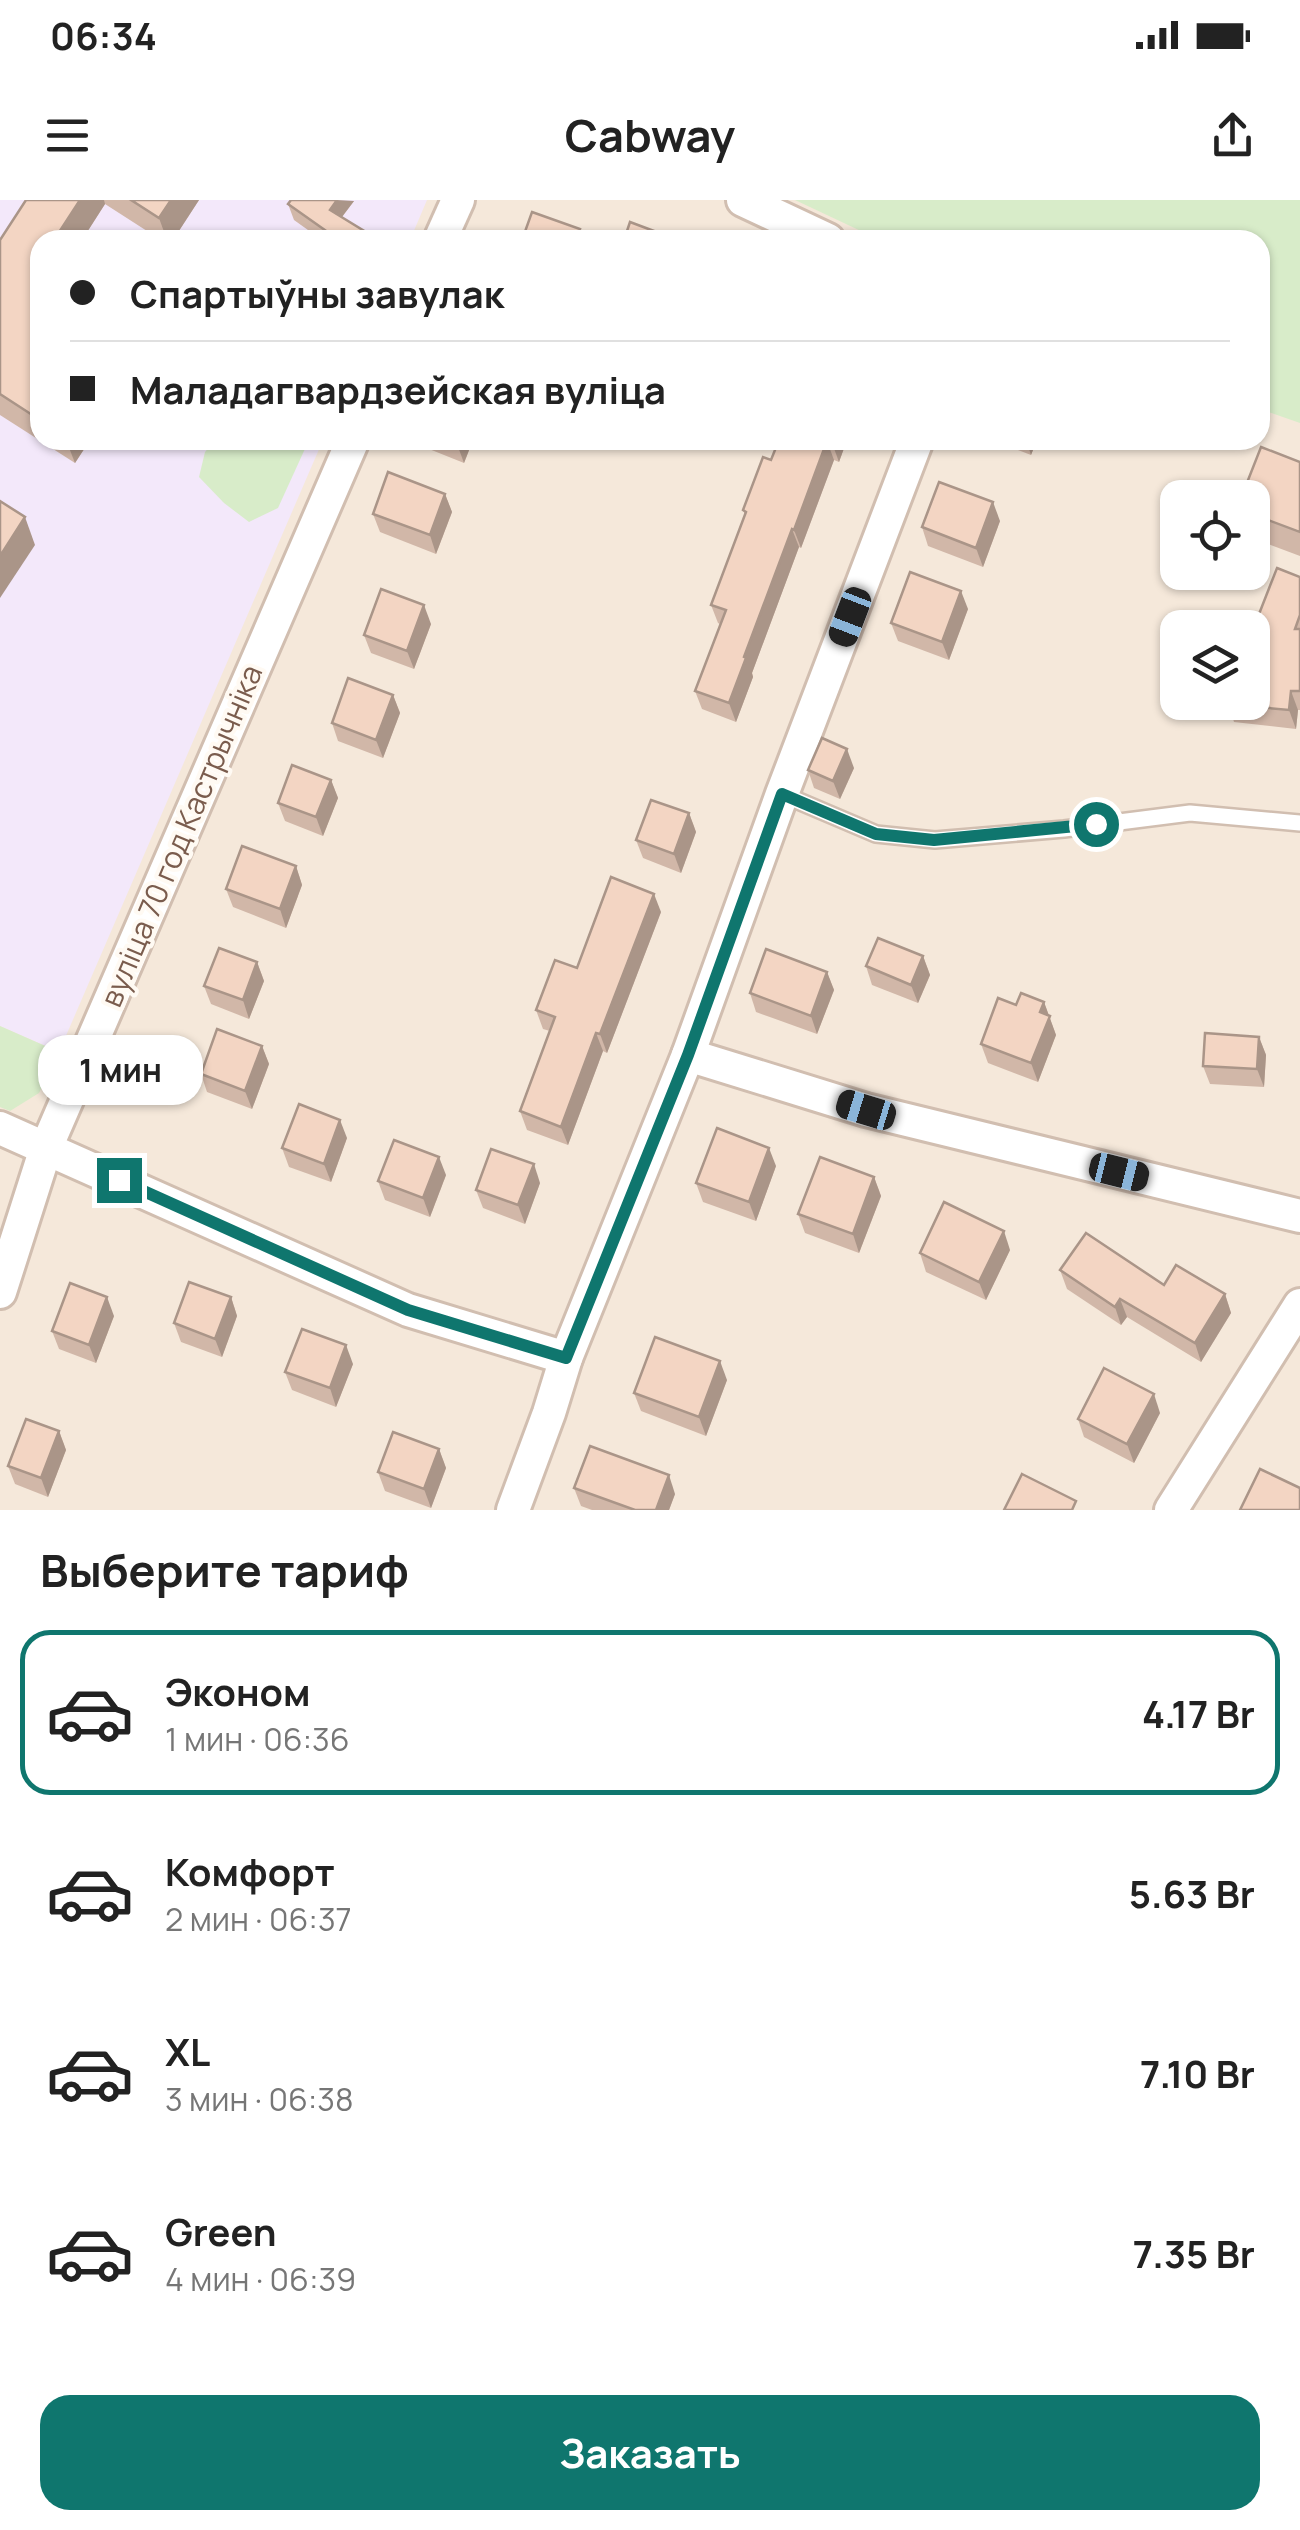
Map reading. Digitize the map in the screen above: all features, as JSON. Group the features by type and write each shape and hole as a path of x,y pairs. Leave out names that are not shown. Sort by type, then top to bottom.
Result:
{"street":[{"path":"444,230 458,200"},
{"path":"744,200 807,230"},
{"name":"вуліца 70 год Кастрычніка","path":"0,1292 46,1148 349,450"},
{"path":"513,1510 566,1358 688,1055 913,450"},
{"path":"688,1055 866,1110 1300,1216"},
{"path":"0,1128 408,1310 566,1358"},
{"path":"1170,1510 1300,1305"}],"lane":[{"path":"782,794 876,834 934,840 1190,812 1300,823"}],"shaded area":[{"path":"0,200 1300,200 1300,1510 0,1510"},
{"path":"0,200 427,200 414,230 30,230 30,450 319,450 59,1052 0,1026"}],"green space":[{"path":"795,200 1300,200 1300,423 1270,412 1270,230 859,230"},
{"path":"304,450 278,508 249,522 199,477 205,452"},
{"path":"0,1026 59,1052 39,1093 10,1111 0,1107"}],"building":[{"path":"26,200 80,200 60,230 30,230 30,414 0,394 0,240"},
{"path":"131,200 171,200 159,218"},
{"path":"291,200 337,200 330,210 363,230 325,230 288,204"},
{"path":"532,212 580,229 580,230 526,230"},
{"path":"630,222 651,230 627,230"},
{"path":"775,450 824,450 729,703 695,691 726,610 711,605 763,457 771,460"},
{"path":"1260,450 1300,462 1300,532 1270,521 1270,480 1248,480"},
{"path":"388,472 445,494 430,535 373,514"},
{"path":"939,482 993,502 976,548 922,527"},
{"path":"0,501 25,517 0,556"},
{"path":"1277,568 1300,577 1300,615 1295,629 1300,629 1300,691 1291,691 1289,710 1270,708 1270,610 1261,610"},
{"path":"910,572 961,591 942,642 891,623"},
{"path":"381,589 424,605 407,651 364,635"},
{"path":"348,678 393,695 376,740 332,723"},
{"path":"822,738 847,749 833,781 808,770"},
{"path":"292,765 331,780 316,817 278,803"},
{"path":"651,800 689,813 674,854 636,840"},
{"path":"242,846 296,866 280,909 226,889"},
{"path":"611,877 654,894 561,1127 520,1111 555,1017 536,1010 555,960 577,968"},
{"path":"878,938 923,956 911,985 866,966"},
{"path":"219,948 257,962 243,1000 204,986"},
{"path":"766,949 827,972 811,1016 750,993"},
{"path":"1021,993 1044,1002 1040,1012 1050,1016 1031,1063 981,1044 998,998 1016,1005"},
{"path":"217,1029 262,1046 245,1091 201,1074"},
{"path":"1205,1033 1259,1037 1257,1069 1203,1066"},
{"path":"299,1104 340,1120 324,1164 282,1148"},
{"path":"717,1128 769,1148 749,1202 696,1183"},
{"path":"394,1140 439,1157 423,1198 378,1181"},
{"path":"491,1149 534,1164 518,1205 476,1190"},
{"path":"820,1157 874,1177 853,1234 798,1214"},
{"path":"944,1202 1004,1231 979,1282 920,1253"},
{"path":"1086,1233 1164,1285 1176,1265 1225,1294 1195,1343 1120,1299 1115,1307 1060,1270"},
{"path":"189,1282 231,1297 215,1339 174,1323"},
{"path":"70,1283 107,1297 89,1345 52,1331"},
{"path":"302,1329 346,1345 330,1388 285,1372"},
{"path":"655,1337 720,1361 699,1417 634,1393"},
{"path":"1104,1368 1154,1394 1127,1444 1078,1419"},
{"path":"26,1419 59,1431 41,1478 8,1466"},
{"path":"393,1432 439,1449 424,1489 378,1472"},
{"path":"590,1446 669,1475 656,1510 635,1510 574,1488"},
{"path":"1260,1469 1300,1488 1300,1510 1240,1510"},
{"path":"1022,1474 1076,1501 1072,1510 1004,1510"}],"route":[{"path":"119,1180 408,1310 566,1358 688,1055 782,794 876,834 934,840 1096,824"}]}
